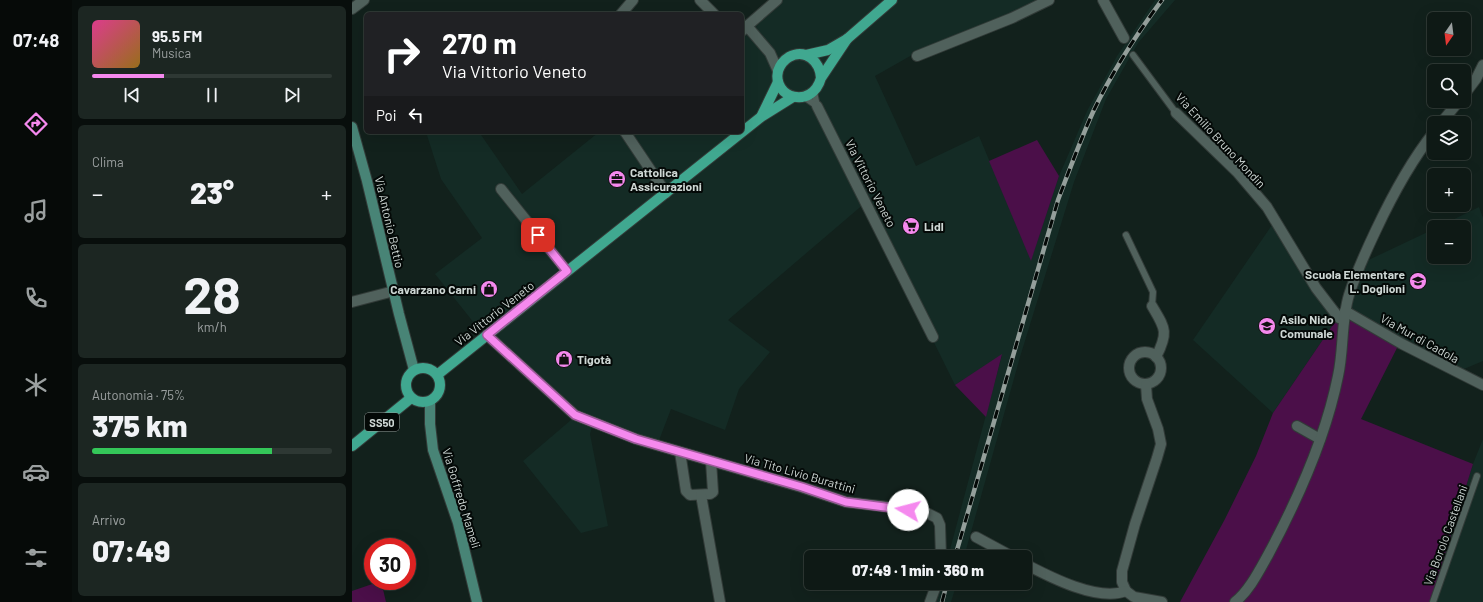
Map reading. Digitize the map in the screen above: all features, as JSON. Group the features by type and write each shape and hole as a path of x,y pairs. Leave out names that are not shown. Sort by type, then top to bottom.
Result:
{"main road":[{"path":"778,70 787,58 793,55 806,55 828,50 847,39 892,0"},
{"path":"778,82 786,94 793,97 804,97 814,92 819,85 821,78 847,39"},
{"path":"806,55 817,64 821,78"},
{"name":"Via Vittorio Veneto","path":"761,117 778,82 778,70"},
{"name":"Via Vittorio Veneto","path":"744,131 761,117 793,97"},
{"name":"Via Vittorio Veneto","path":"437,375 740,134"},
{"path":"426,368 432,370 437,375 440,382 440,390 436,396 430,401 423,402 411,398 406,389 406,383 410,374 414,370 426,368"},
{"name":"SS50","path":"352,446 411,398"}],"street":[{"path":"352,9 364,0"},
{"path":"623,12 633,0"},
{"path":"700,0 712,12"},
{"path":"777,0 745,28 770,53 778,70"},
{"path":"917,56 1012,18 1049,0"},
{"path":"1103,0 1124,38"},
{"path":"770,53 787,58"},
{"path":"1471,86 1483,65"},
{"name":"Via Vittorio Veneto","path":"817,106 933,337"},
{"path":"1447,116 1453,108"},
{"name":"Via Emilio Bruno Mondin","path":"1176,113 1238,173 1266,207 1316,288 1339,318 1345,315"},
{"name":"Via Antonio Bettio","path":"352,126 414,370"},
{"path":"626,134 666,193"},
{"path":"1235,602 1242,596 1261,568 1290,511 1320,439 1334,396 1343,348 1345,315 1349,295 1365,253 1391,197 1427,141"},
{"path":"501,189 567,271"},
{"path":"352,302 394,291"},
{"path":"1152,306 1162,323 1164,330 1162,345 1156,357"},
{"name":"Via Mur di Cadola","path":"1345,315 1483,385"},
{"name":"Via Tito Livio Burattini","path":"487,335 575,415 636,439 802,487 846,502 897,508 934,516 940,524 941,550"},
{"path":"1141,352 1147,352 1156,357 1161,366 1161,371 1156,380 1146,385 1141,384 1132,378 1129,373 1129,363 1132,358 1141,352"},
{"path":"1146,385 1147,399 1158,429 1161,444 1135,524 1122,571 1122,582 1126,591 1134,596 1162,602"},
{"name":"Via Goffredo Mameli","path":"430,401 430,424 433,450 458,523 476,602"},
{"path":"1297,426 1320,439"},
{"path":"680,452 687,493 691,495 711,494 714,491 711,461"},
{"path":"702,495 720,602"},
{"path":"976,537 1000,550"},
{"path":"1032,568 1064,584 1081,589 1108,595 1120,594 1126,591"},
{"path":"930,602 934,590"}],"lane":[{"name":"Via Emilio Bruno Mondin","path":"1133,55 1176,113"},
{"path":"814,92 817,106"},
{"path":"804,97 817,106"},
{"path":"1126,235 1154,292 1152,306"},
{"name":"Via Borolo Castellani","path":"1433,602 1478,476"}],"shaded area":[{"path":"780,0 1044,0 968,33 912,55 875,76 916,166 979,136 1031,260 1059,176 1087,111 1117,56 1155,0 1175,0 1138,43 1106,99 1074,182 1020,357 966,550 950,550 1002,355 955,385 865,203 728,320 770,352 739,389 725,430 671,409 658,443 594,420 590,434 608,526 581,533 523,461 578,414 485,331 482,333 435,274 482,238 441,179 427,134 480,134 522,194 597,134 744,134 744,32"},
{"path":"1037,140 1059,176 1031,261 989,161"},
{"path":"1479,207 1483,218 1483,361 1452,374 1341,313 1273,413 1193,340 1272,225 1341,312 1360,264 1427,232 1427,264 1471,264 1471,220 1452,220"},
{"path":"1341,313 1398,346 1361,419 1473,464 1430,602 1180,602 1225,519 1256,456 1273,413"},
{"path":"1002,354 986,417 955,385"},
{"path":"1483,439 1483,602 1430,602 1473,464"},
{"path":"364,587 364,590 383,590 386,602 352,602 352,591"},
{"path":"939,590 955,590 951,602 936,602"}],"railway":[{"path":"957,550 1058,200 1100,97 1125,54 1162,0"},
{"path":"942,602 945,590"}],"place":[{"name":"Cattolica Assicurazioni","path":"617,179"},
{"name":"Lidl","path":"911,226"},
{"name":"Scuola Elementare L. Doglioni","path":"1418,281"},
{"name":"Cavarzano Carni","path":"489,289"},
{"name":"Asilo Nido Comunale","path":"1267,326"},
{"name":"Tigotà","path":"564,359"}],"route":[{"path":"538,235 567,271 487,335 575,415 636,439 802,487 846,502 908,510"}]}
